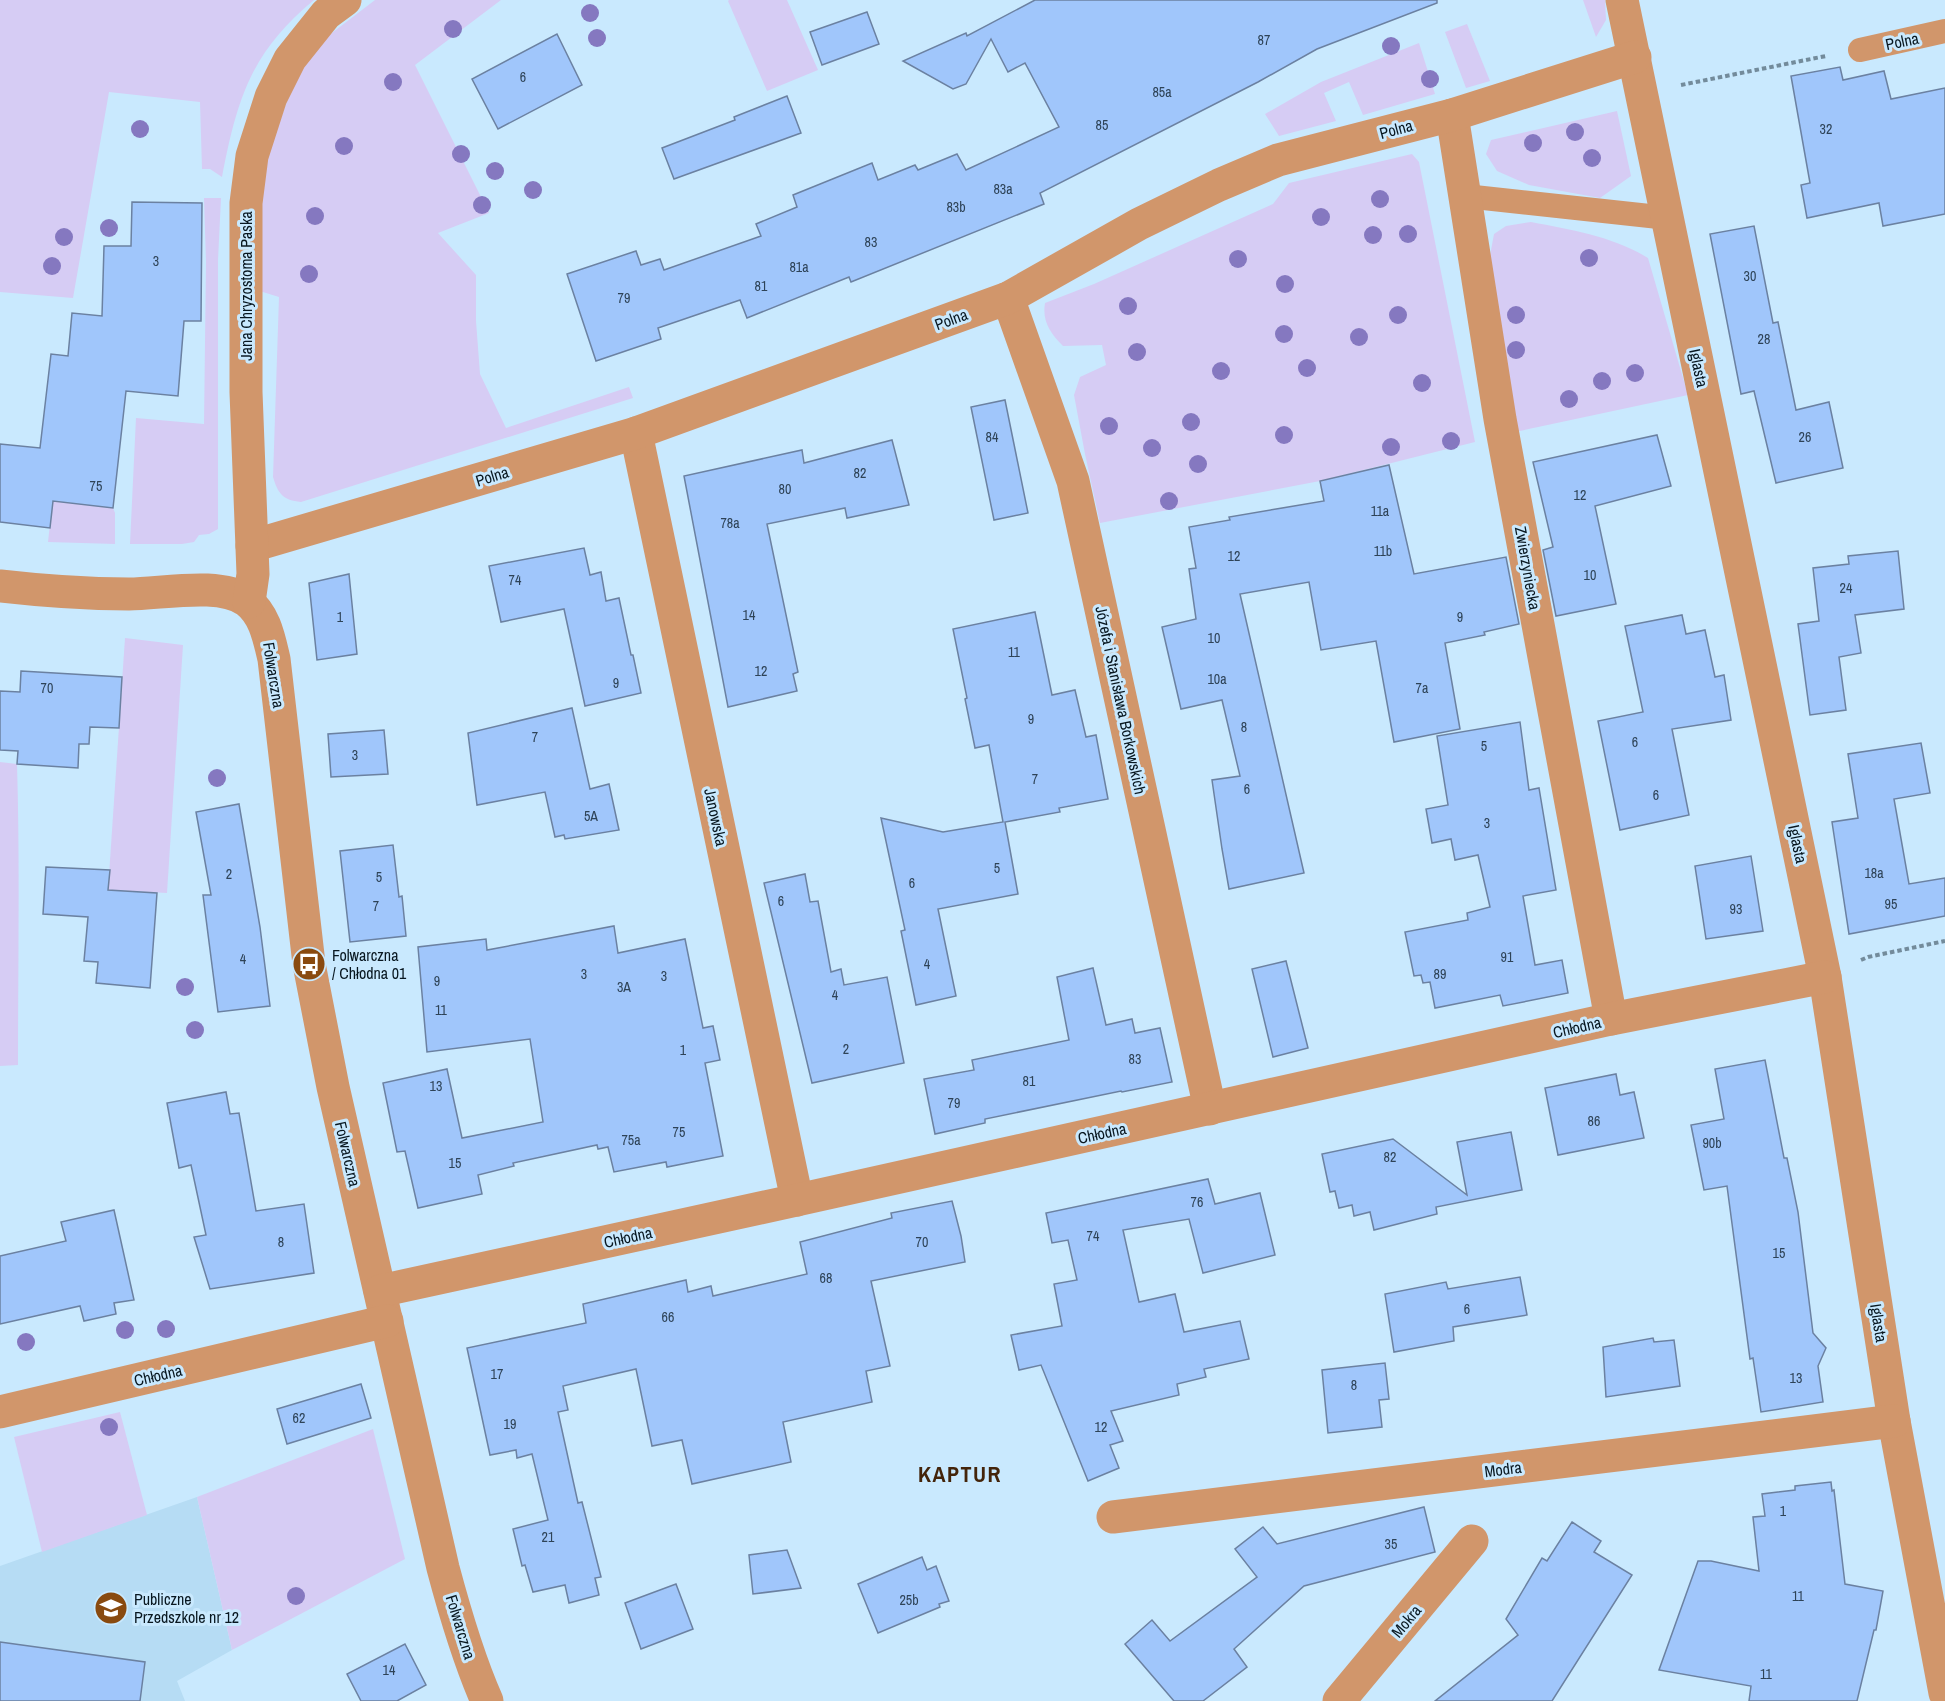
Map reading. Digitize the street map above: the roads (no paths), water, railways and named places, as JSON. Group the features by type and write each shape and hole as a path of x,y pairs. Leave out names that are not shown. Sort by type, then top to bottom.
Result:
{"street":[{"name":"Jana Chryzostoma Paska","path":"249,602 253,574 246,392 246,203 252,156 271,97 290,59 326,14 345,0"},
{"name":"Iglasta","path":"1622,0 1825,977 1894,1421 1945,1693"},
{"name":"Polna","path":"252,546 636,433 1008,298 1139,224 1219,185 1278,160 1452,115 1635,57"},
{"name":"Zwierzyniecka","path":"1452,115 1500,419 1611,1019"},
{"name":"Józefa i Stanisława Borkowskich","path":"1008,298 1073,481 1210,1109"},
{"name":"Janowska","path":"636,433 797,1200"},
{"path":"0,586 54,592 130,594 218,591 232,593 249,602"},
{"name":"Folwarczna","path":"249,602 257,611 267,630 274,659 309,964 333,1087 443,1568 461,1632 487,1701"},
{"name":"Chłodna","path":"0,1412 383,1306 797,1200 1611,1019 1825,977"},
{"name":"Modra","path":"1113,1517 1894,1421"},
{"name":"Mokra","path":"1339,1701 1472,1541"}],"lane":[{"name":"Polna","path":"1860,50 1945,31"},
{"path":"1465,196 1668,219"}],"place":[{"name":"Folwarczna / Chłodna 01","path":"309,964"},
{"name":"Publiczne Przedszkole nr 12","path":"111,1608"}],"district":[{"name":"KAPTUR","path":"960,1474"}]}
